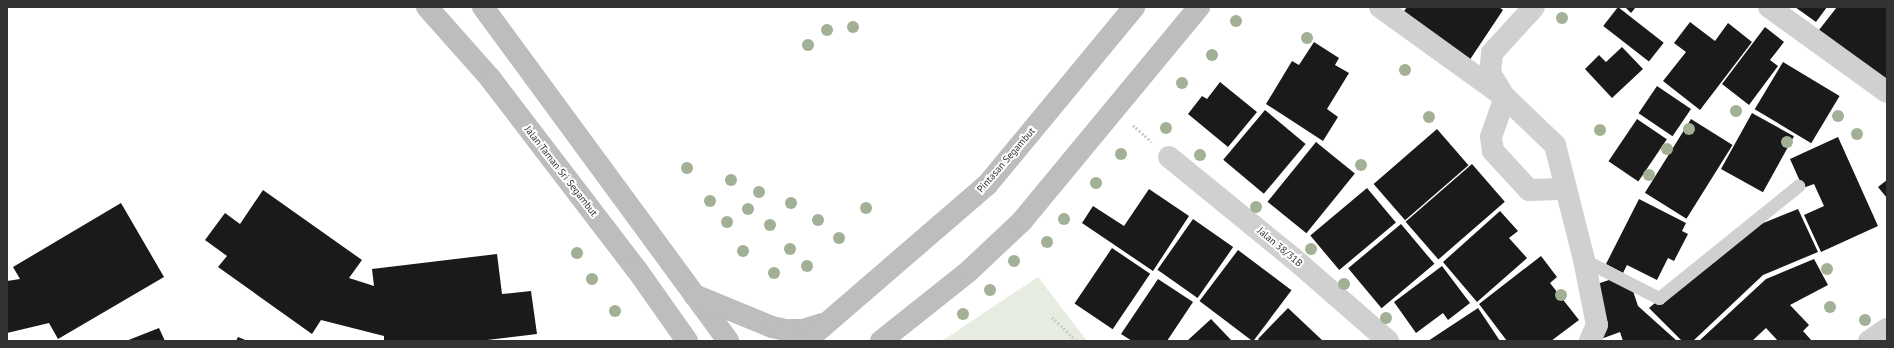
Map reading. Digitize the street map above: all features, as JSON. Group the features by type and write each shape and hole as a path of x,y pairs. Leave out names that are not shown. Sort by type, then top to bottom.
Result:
{"main road":[{"name":"Jalan Taman Sri Segambut","path":"427,7 490,78 638,270 687,341"},
{"path":"483,7 728,341"},
{"name":"Pintasan Segambut","path":"806,341 986,185 1134,7"},
{"path":"880,341 969,271 1022,221 1116,110 1199,7"},
{"path":"694,295 772,327 786,330 802,330 826,323"},
{"path":"666,311 670,341"}],"street":[{"path":"1380,7 1505,97 1555,145 1584,260 1597,325 1590,341"},
{"path":"1505,97 1490,73 1492,53 1534,7"},
{"path":"1769,7 1887,92"},
{"path":"1505,97 1491,137 1493,152 1529,190 1566,189"},
{"name":"Jalan 38/31B","path":"1169,157 1292,258 1388,341"},
{"path":"1869,341 1887,329"}],"lane":[{"path":"1584,260 1658,298 1798,186"}],"path":[{"path":"1116,110 1169,157"},
{"path":"1052,317 1076,341"}],"shaded area":[{"path":"1038,277 1087,341 942,341"}],"building":[{"path":"1407,7 1499,7 1503,10 1469,61 1402,14"},
{"path":"1618,7 1664,43 1649,62 1603,26"},
{"path":"1625,7 1636,7 1631,13"},
{"path":"1795,7 1827,7 1816,22"},
{"path":"1837,7 1887,7 1887,84 1819,30"},
{"path":"1690,22 1715,41 1728,23 1752,42 1700,110 1663,81 1686,52 1674,43"},
{"path":"1765,27 1784,42 1770,60 1778,66 1749,105 1722,84"},
{"path":"1314,42 1339,58 1335,65 1349,73 1327,109 1338,117 1323,141 1266,104 1292,61 1299,65"},
{"path":"1622,47 1643,69 1612,98 1585,69 1599,55 1606,62"},
{"path":"1783,62 1840,96 1811,143 1755,109"},
{"path":"1220,82 1257,112 1228,147 1188,114 1202,96 1207,99"},
{"path":"1657,86 1691,109 1673,136 1639,113"},
{"path":"1265,110 1306,144 1264,194 1223,160"},
{"path":"1752,113 1794,136 1763,192 1721,169"},
{"path":"1637,119 1667,139 1638,181 1608,161"},
{"path":"1691,119 1733,145 1686,219 1645,193"},
{"path":"1437,129 1468,165 1405,220 1374,184"},
{"path":"1838,137 1878,226 1821,252 1804,215 1824,206 1814,184 1803,188 1790,159"},
{"path":"1316,142 1355,173 1306,233 1268,202"},
{"path":"1472,164 1505,202 1438,259 1406,222"},
{"path":"1887,180 1887,198 1878,187"},
{"path":"1367,188 1396,222 1339,270 1310,236"},
{"path":"1149,189 1189,216 1153,271 1082,223 1093,206 1124,226"},
{"path":"263,190 362,260 349,278 374,286 372,269 497,254 502,294 531,291 537,334 479,341 384,341 384,336 321,320 312,334 218,267 227,256 205,240 225,213 240,224"},
{"path":"1639,199 1686,223 1682,231 1688,234 1674,261 1668,258 1657,280 1627,265 1623,273 1606,264"},
{"path":"121,203 164,277 58,339 49,323 7,333 7,281 20,279 13,267"},
{"path":"1798,209 1818,252 1763,275 1693,341 1682,341 1649,308 1741,232"},
{"path":"1500,211 1518,231 1509,238 1527,258 1477,302 1443,262"},
{"path":"1193,219 1233,247 1198,298 1157,270"},
{"path":"1401,224 1434,264 1382,308 1348,268"},
{"path":"1112,248 1150,274 1113,329 1075,304"},
{"path":"1238,250 1292,290 1253,341 1199,301"},
{"path":"1541,256 1557,277 1550,283 1579,320 1551,341 1507,341 1479,304"},
{"path":"1814,259 1828,285 1790,305 1809,325 1803,331 1812,341 1778,341 1766,328 1752,341 1699,341 1766,279"},
{"path":"1442,266 1470,303 1448,320 1443,313 1416,333 1394,302"},
{"path":"1615,278 1633,291 1638,306 1677,341 1623,341 1620,332 1601,339 1594,285"},
{"path":"1158,279 1193,302 1167,341 1132,341 1121,334"},
{"path":"1288,308 1323,341 1260,341 1258,339"},
{"path":"1478,308 1500,341 1428,341"},
{"path":"1211,319 1232,341 1187,341"},
{"path":"159,328 165,341 126,341"},
{"path":"238,337 248,341 236,341"}]}
